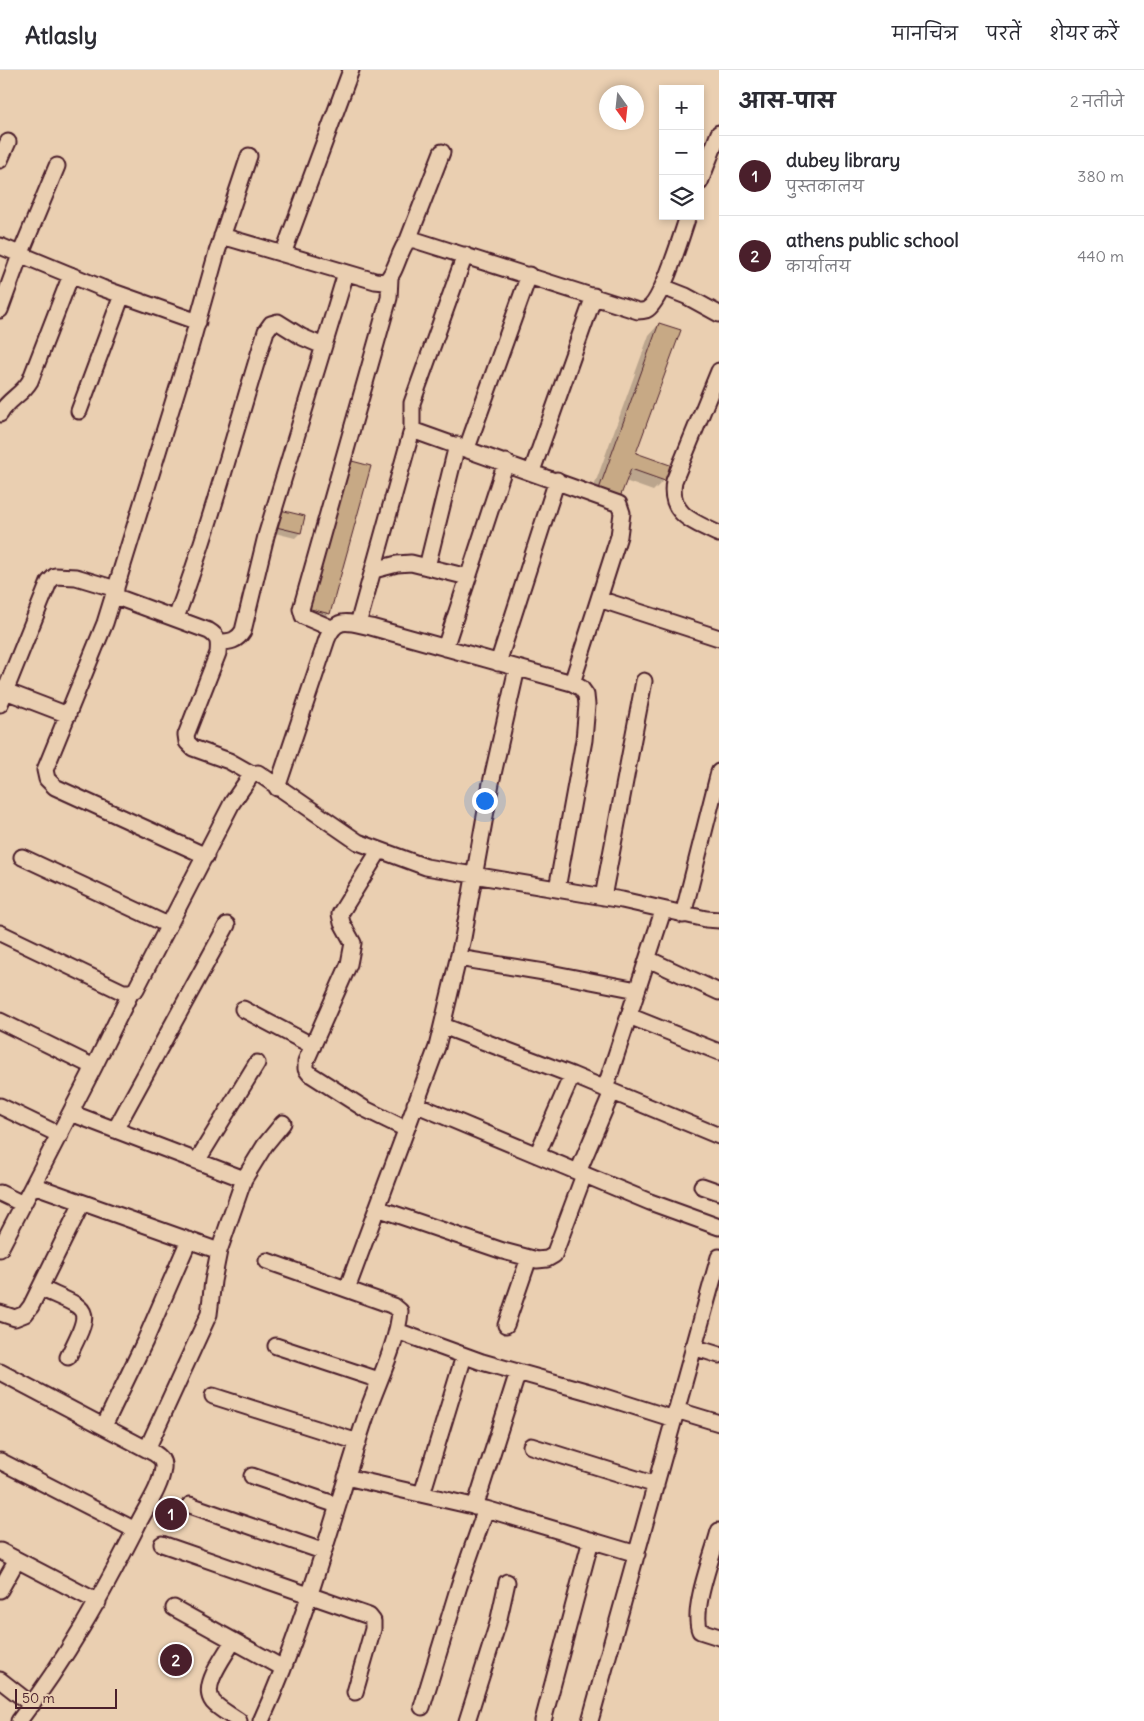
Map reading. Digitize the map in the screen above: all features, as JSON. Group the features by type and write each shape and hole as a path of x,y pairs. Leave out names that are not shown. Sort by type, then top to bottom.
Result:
{"street":[{"path":"282,254 351,70"},
{"path":"703,175 719,133"},
{"path":"0,160 8,142"},
{"path":"331,628 303,616 301,609 388,298 390,278 403,246 408,240 442,152"},
{"path":"206,856 62,790 47,779 45,770 105,623 115,593 198,322 222,236 249,156"},
{"path":"0,310 20,255 57,166"},
{"path":"408,240 415,240 465,255 638,311 646,310 654,303 663,287 687,220"},
{"path":"222,236 376,282 385,282 390,278"},
{"path":"0,246 122,295 198,322"},
{"path":"358,624 412,430 412,403 465,255"},
{"path":"219,642 230,642 238,638 243,631 266,536 346,273"},
{"path":"0,414 6,405 25,390 30,381 71,275"},
{"path":"427,567 462,447 529,275"},
{"path":"663,287 686,296 719,314"},
{"path":"79,411 122,295"},
{"path":"532,472 594,296"},
{"path":"176,618 202,549 225,462 266,331 271,324 278,322 302,337 323,346"},
{"path":"719,371 674,481 672,492 674,504 681,512 694,522 719,534"},
{"path":"412,430 557,480 619,504 622,513 619,536 572,683"},
{"path":"445,648 506,462"},
{"path":"498,663 557,480"},
{"path":"374,570 411,563 468,577"},
{"path":"68,716 2,695 49,582 55,576 63,574 76,576 217,636 219,642 218,654 186,735 187,742 194,748 229,761 252,774 258,773 277,788 358,842 426,866 603,897 683,915 719,920"},
{"path":"599,599 719,638"},
{"path":"277,788 331,628 337,623 358,624 572,683 581,688 586,695 587,705 584,740 557,889"},
{"path":"347,1289 437,1047 458,958 491,783 517,668"},
{"path":"603,897 644,681"},
{"path":"683,915 719,772"},
{"path":"0,1249 60,1135 130,992 141,981 168,925 232,804 252,774"},
{"path":"379,851 340,914 342,923 353,944 349,964 306,1061 306,1069 310,1074 366,1109 406,1129"},
{"path":"22,857 168,925"},
{"path":"377,1208 440,1231 529,1258 547,1259 554,1255 608,1091 629,1016 663,911"},
{"path":"115,1130 227,925"},
{"path":"0,932 123,992 130,992"},
{"path":"458,958 637,990"},
{"path":"648,959 719,992"},
{"path":"243,1010 313,1046"},
{"path":"629,1016 719,1052"},
{"path":"0,1021 94,1067"},
{"path":"442,1026 572,1075 719,1136"},
{"path":"197,1161 257,1063"},
{"path":"537,1155 572,1075"},
{"path":"415,1104 581,1174 719,1227"},
{"path":"0,1106 60,1135"},
{"path":"71,1113 244,1179"},
{"path":"147,1449 209,1314 219,1251 244,1179 265,1145 283,1123"},
{"path":"34,1185 219,1251"},
{"path":"702,1186 719,1192"},
{"path":"0,1193 23,1204"},
{"path":"0,1313 15,1318 25,1314 82,1203"},
{"path":"104,1426 145,1341 189,1240"},
{"path":"590,1721 719,1257"},
{"path":"506,1325 529,1258"},
{"path":"261,1721 283,1668 396,1331 400,1311 394,1306 267,1261"},
{"path":"40,1288 78,1305 86,1318 68,1357"},
{"path":"396,1331 464,1356 518,1372 675,1415 719,1423"},
{"path":"276,1346 379,1380"},
{"path":"693,1347 719,1354"},
{"path":"422,1494 464,1356"},
{"path":"0,1372 147,1449 161,1458 164,1466 155,1489 98,1602 68,1654 19,1721"},
{"path":"422,1708 459,1586 518,1372"},
{"path":"213,1396 358,1442"},
{"path":"531,1446 656,1485"},
{"path":"0,1461 134,1530"},
{"path":"252,1476 337,1505"},
{"path":"346,1477 480,1508 637,1554"},
{"path":"190,1505 322,1551"},
{"path":"719,1531 698,1610 697,1625 700,1631 719,1637"},
{"path":"543,1721 591,1540"},
{"path":"162,1544 368,1616 373,1620 373,1629 354,1692"},
{"path":"0,1551 98,1602"},
{"path":"0,1590 17,1560"},
{"path":"467,1721 498,1623 507,1582"},
{"path":"174,1608 283,1668"},
{"path":"233,1641 211,1682 209,1692 211,1700 217,1706 239,1721"},
{"path":"0,1680 32,1705"}],"building":[{"path":"659,323 681,330 636,453 670,465 665,481 631,469 619,500 598,492"},
{"path":"348,460 371,466 330,614 307,608"},
{"path":"276,509 305,516 301,533 272,526"}],"place":[{"name":"dubey library","path":"171,1514"},
{"name":"athens public school","path":"176,1660"}]}
